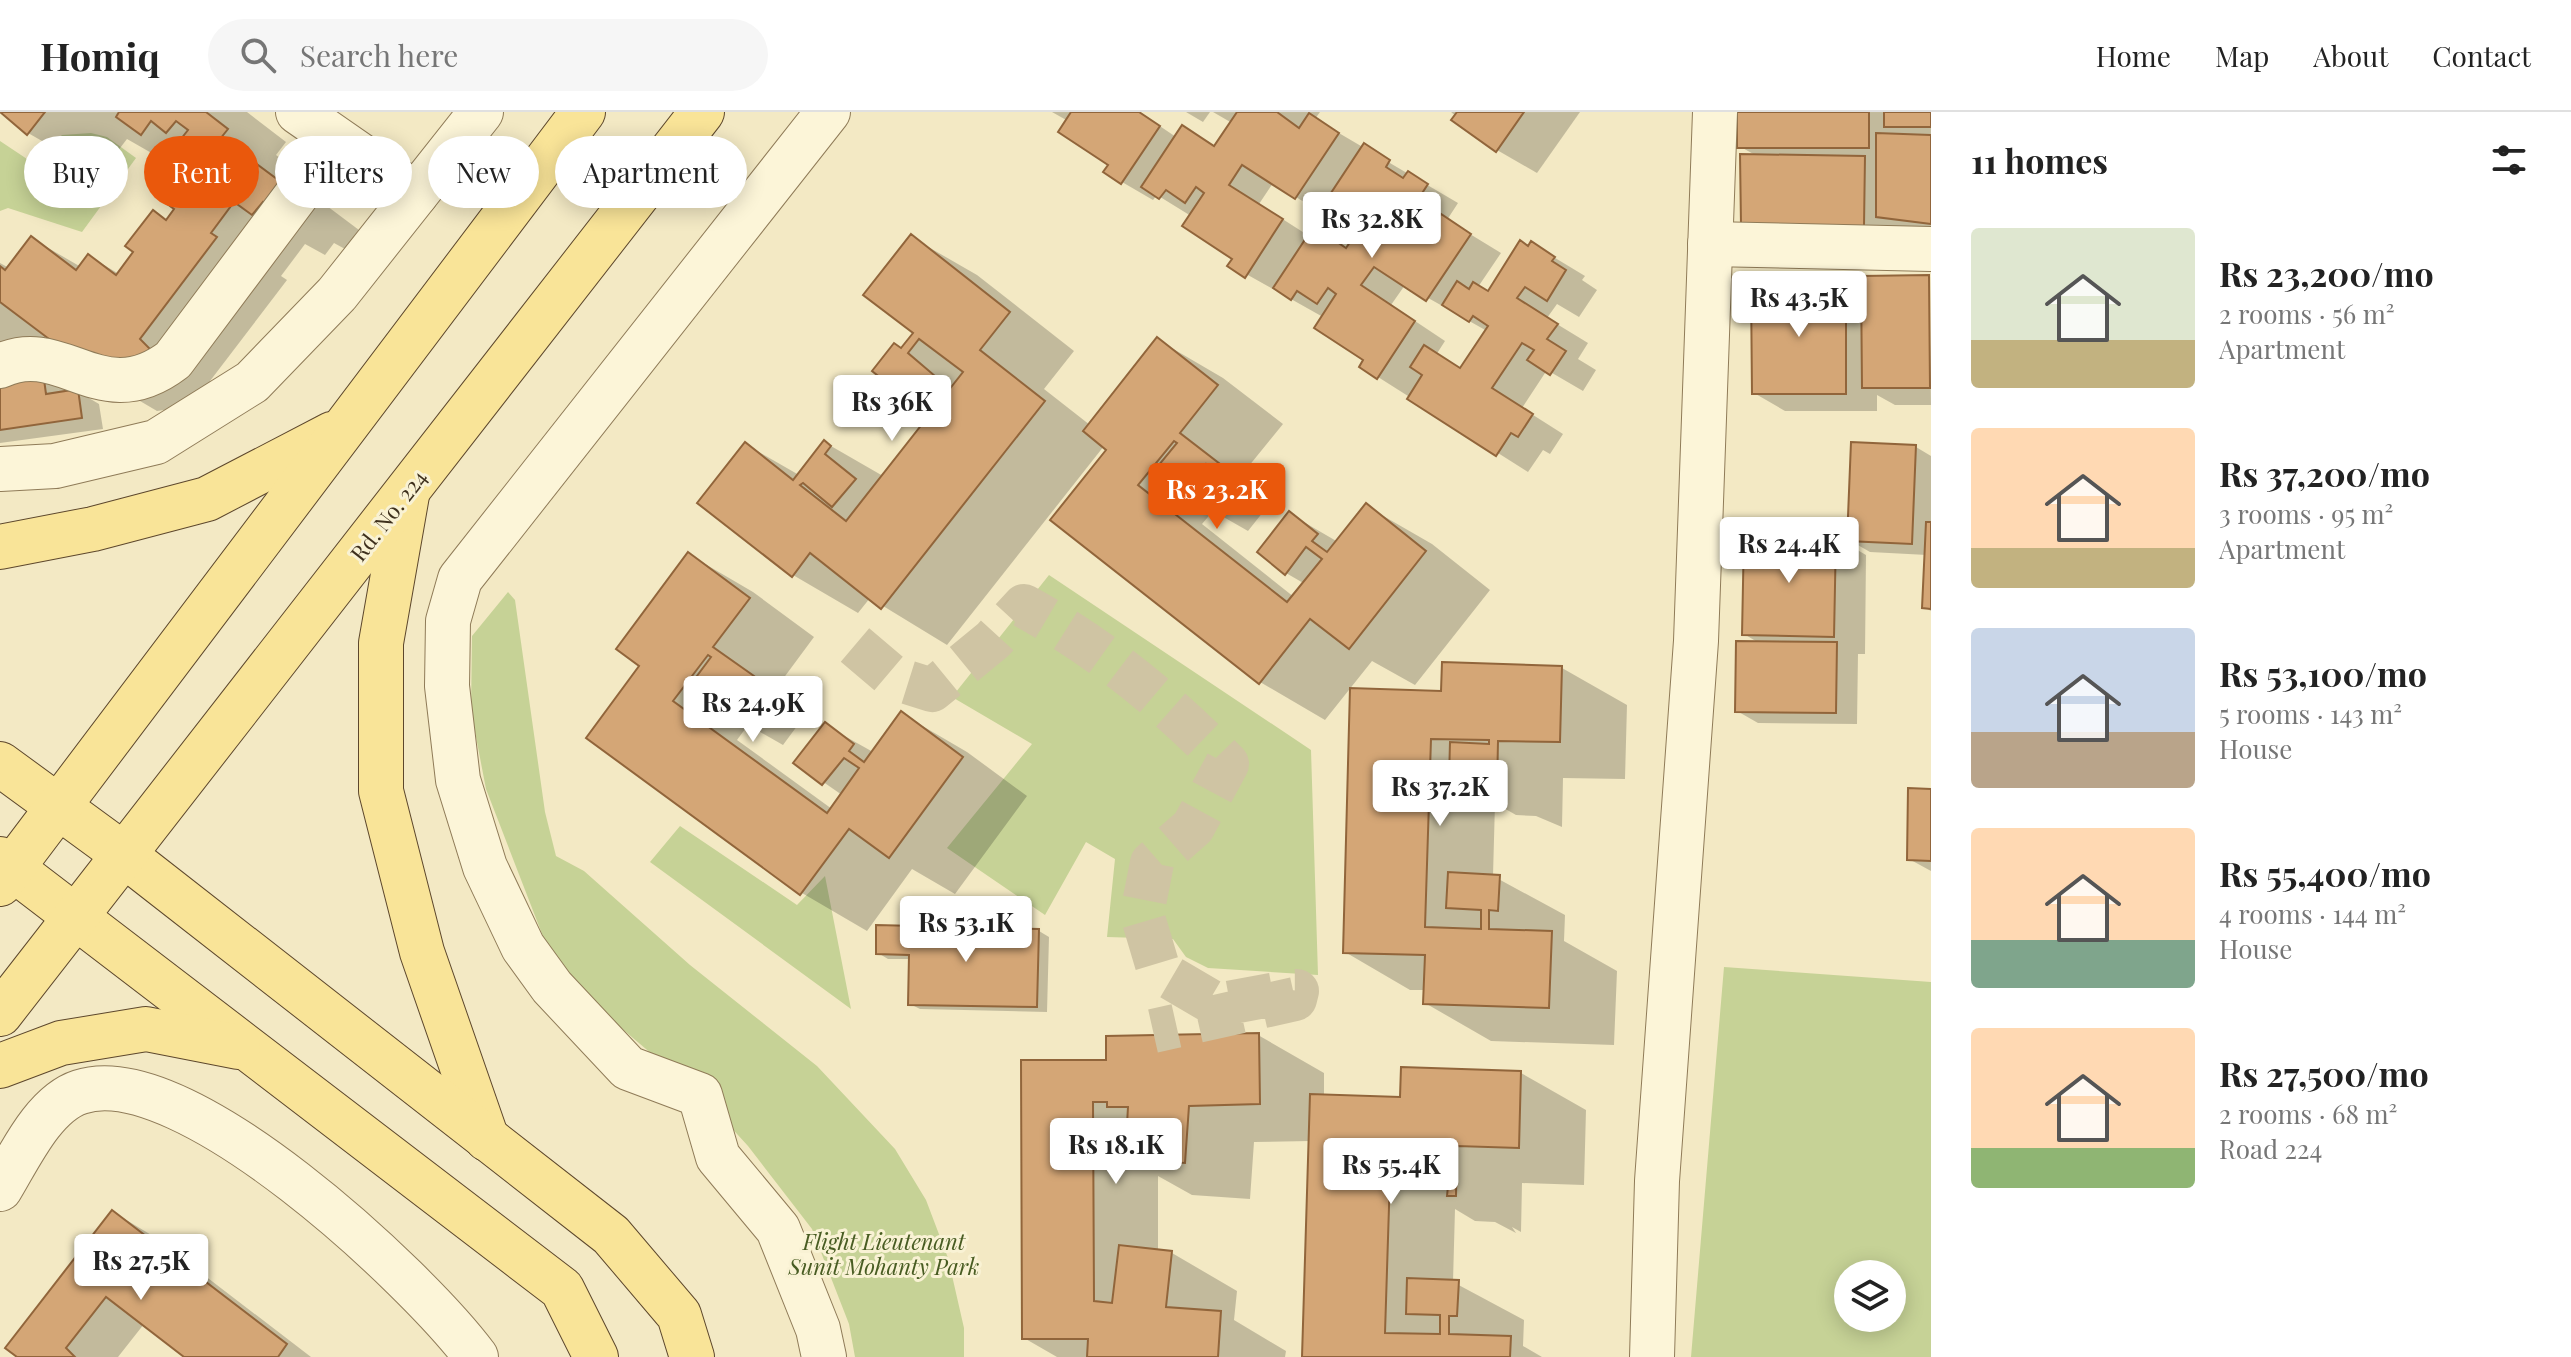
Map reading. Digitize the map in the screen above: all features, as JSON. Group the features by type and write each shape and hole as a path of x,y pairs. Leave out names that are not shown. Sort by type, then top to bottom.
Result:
{"main road":[{"path":"583,112 59,808 4,870 74,918 562,1289 596,1357"},
{"name":"Rd. No. 224","path":"0,1014 702,112"},
{"path":"0,547 93,529 207,499 342,429"},
{"path":"408,489 381,643 381,791 422,952 487,1139"},
{"path":"0,764 123,854 611,1235 679,1315 692,1357"},
{"path":"0,1066 61,1043 146,1029 248,1049"}],"street":[{"path":"298,112 330,136"},
{"path":"0,469 55,466 156,442 252,382 337,294 481,112"},
{"path":"824,1357 818,1329 778,1229 718,1157 700,1095 628,1068 552,987 523,947 485,867 458,780 447,686 448,621 460,579 828,112"},
{"path":"1652,1357 1657,1181 1696,641 1715,112"},
{"path":"412,191 416,194"},
{"path":"0,366 16,359 41,357 74,373 106,380 132,382 154,374 173,360 287,208"},
{"path":"1710,244 1931,249"},
{"path":"0,1189 33,1135 53,1111 77,1092 100,1087 180,1108 243,1146 343,1221 407,1277 476,1357"}],"green space":[{"path":"91,133 103,136 61,136"},
{"path":"0,141 24,157 24,208 100,208 82,232 8,208 0,211"},
{"path":"128,152 136,158 128,169"},
{"path":"1049,575 1311,750 1318,975 1208,968 1186,957 1173,939 1107,937 1115,859 1086,842 1045,915 947,848 1032,744 952,697"},
{"name":"Flight Lieutenant Sunit Mohanty Park","path":"508,592 515,600 545,812 556,856 584,871 690,965 817,1066 895,1149 926,1200 948,1258 964,1328 964,1357 855,1357 849,1324 812,1229 748,1146 705,1099 594,1005 569,978 544,939 486,789 471,711 472,636"},
{"path":"680,826 797,905 825,876 851,1009 650,862"},
{"path":"1724,967 1931,982 1931,1357 1691,1357"}],"building":[{"path":"0,112 45,112 27,135"},
{"path":"119,112 206,112 228,129 222,136 183,136 188,130 176,121 166,133 151,121 141,135 116,117"},
{"path":"1071,112 1139,112 1160,126 1121,184 1103,172 1108,165 1058,132"},
{"path":"1237,112 1277,112 1299,128 1309,113 1339,133 1295,199 1242,165 1229,185 1283,219 1245,278 1227,266 1232,259 1182,226 1204,193 1196,187 1185,203 1166,190 1159,199 1141,187 1182,125 1214,146"},
{"path":"1457,112 1524,112 1496,152 1451,120"},
{"path":"1737,112 1869,112 1869,148 1737,148"},
{"path":"1884,112 1931,112 1931,127 1884,127"},
{"path":"1876,133 1931,135 1931,224 1876,217"},
{"path":"1364,143 1390,160 1386,167 1403,178 1408,171 1428,184 1408,215 1431,230 1441,214 1471,234 1426,301 1374,267 1361,285 1415,321 1377,379 1359,367 1363,360 1314,328 1336,294 1328,288 1317,304 1297,291 1291,300 1273,288 1314,226 1346,248 1375,204 1367,199 1352,220 1325,202"},
{"path":"1740,154 1865,156 1864,226 1741,225"},
{"path":"259,166 275,178 275,205 272,209 263,202 259,207"},
{"path":"230,208 211,233 217,237 140,339 150,349 130,376 57,345 0,302 0,266 5,270 31,236 76,270 88,254 116,275 133,252 125,246 153,210 166,220 174,209"},
{"path":"242,208 258,208 252,215"},
{"path":"911,234 1010,312 980,350 1045,401 881,609 810,553 792,577 697,503 745,442 793,480 824,440 831,446 825,454 856,479 832,507 803,483 800,485 846,521 963,372 919,339 908,353 935,376 912,403 872,371 894,343 901,348 913,333 863,295"},
{"path":"1520,240 1528,246 1531,241 1555,257 1552,261 1566,270 1547,301 1525,287 1517,298 1558,324 1547,339 1566,351 1550,375 1527,360 1534,350 1522,343 1492,388 1533,414 1518,437 1511,433 1496,456 1407,399 1422,375 1410,367 1424,345 1460,368 1488,326 1473,316 1469,322 1442,305 1457,281 1469,289 1473,282 1488,291"},
{"path":"1929,275 1930,388 1862,388 1861,276"},
{"path":"1846,284 1846,394 1752,394 1751,285"},
{"path":"1157,337 1218,385 1180,433 1220,464 1214,471 1206,464 1181,495 1153,472 1177,443 1174,441 1138,485 1287,602 1322,559 1306,547 1285,575 1257,552 1289,511 1318,534 1312,541 1327,552 1366,503 1426,551 1349,649 1310,619 1259,684 1050,520 1106,450 1083,431"},
{"path":"43,372 46,394 78,389 82,418 0,430 0,379"},
{"path":"1851,442 1916,445 1912,544 1847,541"},
{"path":"1926,522 1931,522 1931,609 1922,608"},
{"path":"1744,533 1836,535 1834,637 1742,635"},
{"path":"688,552 750,598 713,647 754,676 749,684 740,678 717,709 688,688 711,657 708,655 673,701 827,813 859,768 844,758 822,785 793,763 825,722 854,744 849,751 864,762 901,711 963,757 889,858 849,829 800,895 586,738 639,666 616,649"},
{"path":"1736,641 1837,642 1836,713 1735,712"},
{"path":"1442,662 1562,666 1560,742 1498,741 1497,791 1488,791 1488,780 1449,779 1450,742 1489,744 1489,740 1431,739 1425,927 1481,929 1481,910 1446,908 1448,872 1500,875 1498,911 1489,910 1489,929 1552,931 1549,1008 1423,1004 1425,955 1343,953 1350,688 1441,691"},
{"path":"1908,788 1931,789 1931,861 1907,860"},
{"path":"876,925 1039,929 1037,1007 908,1005 909,955 876,954"},
{"path":"1259,1033 1260,1104 1189,1106 1185,1163 1125,1159 1128,1107 1107,1107 1107,1102 1093,1102 1094,1301 1112,1303 1119,1245 1172,1251 1166,1307 1221,1311 1218,1357 1087,1357 1088,1339 1022,1339 1021,1060 1106,1060 1106,1036"},
{"path":"1401,1067 1521,1071 1519,1148 1457,1146 1456,1196 1447,1196 1448,1186 1408,1184 1410,1148 1448,1149 1448,1146 1391,1144 1385,1333 1440,1334 1440,1315 1406,1314 1407,1278 1459,1280 1457,1316 1449,1316 1449,1334 1511,1336 1510,1357 1302,1357 1310,1094 1400,1097"},
{"path":"112,1210 287,1344 278,1357 184,1357 106,1297 66,1348 75,1357 17,1357 5,1348"}],"tunnel":[{"path":"855,645 894,678 932,690 993,640 1024,606 1132,677 1227,764 1193,827 1152,863 1142,914 1159,971 1217,1005 1297,991 1295,999 1153,1031"}]}
